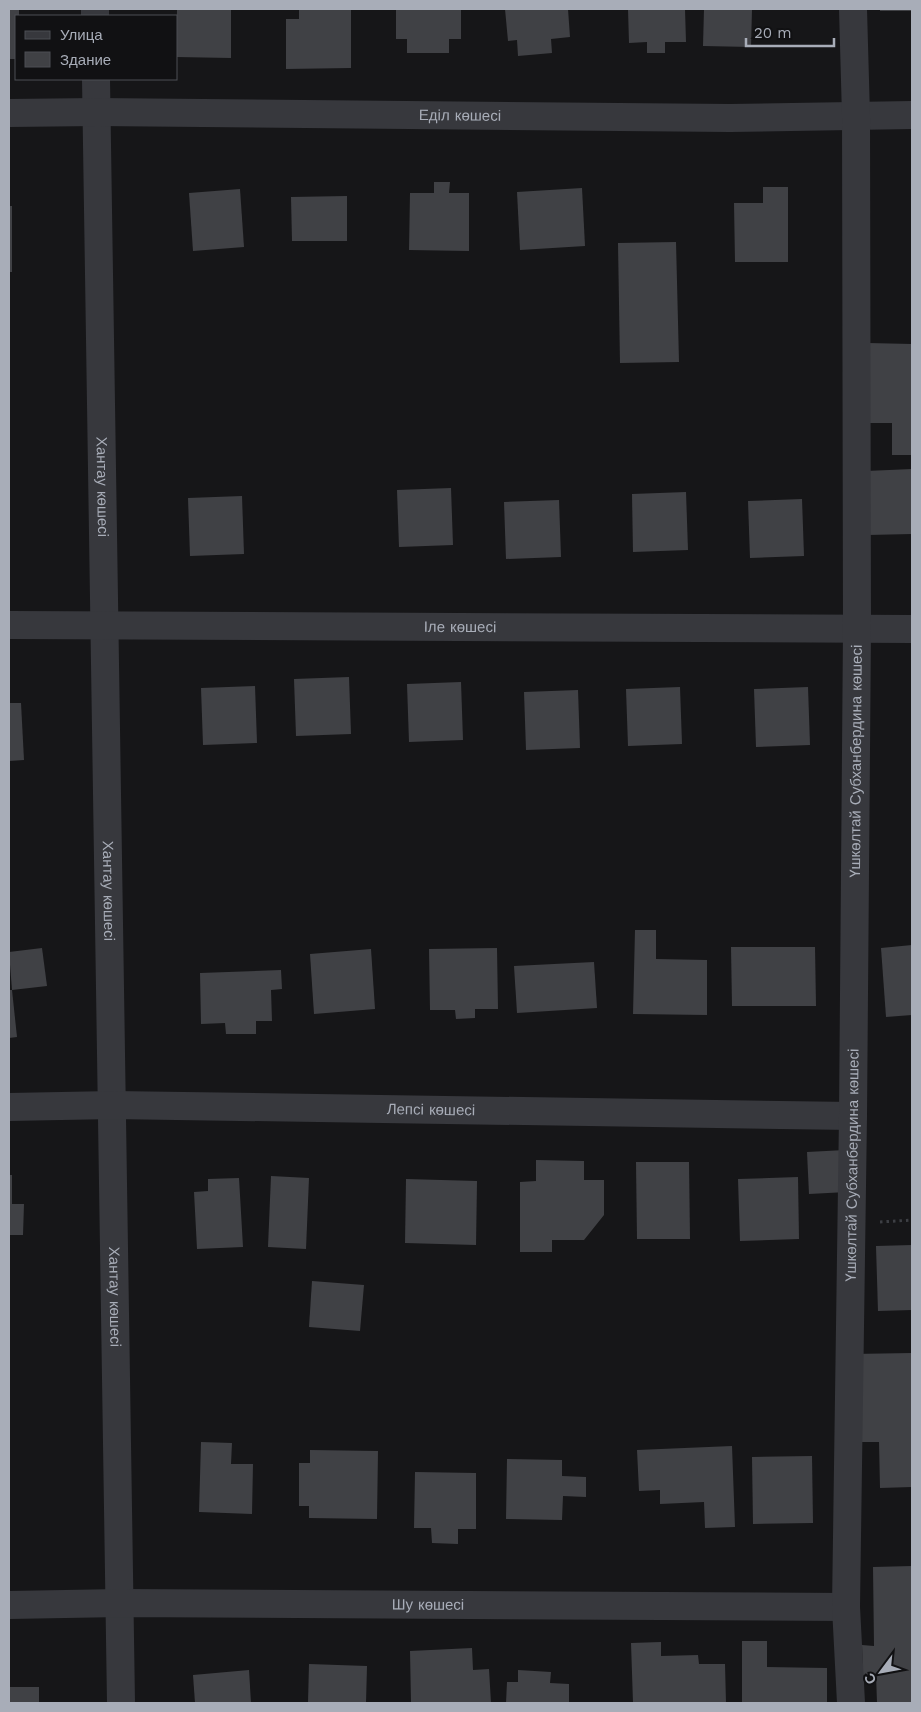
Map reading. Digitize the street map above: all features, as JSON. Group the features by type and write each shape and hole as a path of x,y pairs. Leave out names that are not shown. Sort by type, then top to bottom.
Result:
{"street":[{"name":"Үшкөлтай Субханбердина көшесі","path":"851,1703 846,1607 853,1116 856,629 856,116 854,9"},
{"name":"Хантау көшесі","path":"96,80 121,1703"},
{"name":"Еділ көшесі","path":"9,113 97,112 730,118 912,115"},
{"name":"Іле көшесі","path":"9,626 912,629"},
{"name":"Лепсі көшесі","path":"9,1107 112,1105 853,1116"},
{"name":"Шу көшесі","path":"9,1605 120,1603 846,1607"}],"building":[{"path":"9,9 19,9 19,15 15,15 15,59 9,59"},
{"path":"177,9 231,9 231,58 178,57"},
{"path":"299,9 351,9 351,68 286,69 286,19 299,19"},
{"path":"396,9 461,9 461,39 449,39 449,53 407,53 407,39 396,39"},
{"path":"505,9 568,9 570,37 551,39 552,53 518,56 517,40 508,41"},
{"path":"628,9 685,9 686,42 665,42 665,53 647,53 647,42 629,43"},
{"path":"704,9 752,9 751,47 703,46"},
{"path":"880,9 912,9 912,11 880,11"},
{"path":"434,182 450,182 449,193 469,193 469,251 409,250 410,193 434,193"},
{"path":"763,187 788,187 788,262 735,262 734,203 763,203"},
{"path":"582,188 585,246 520,250 517,192"},
{"path":"240,189 244,247 193,251 189,193"},
{"path":"347,196 347,241 292,241 291,197"},
{"path":"9,206 12,206 12,272 9,272"},
{"path":"676,242 679,362 620,363 618,243"},
{"path":"868,343 912,344 912,455 892,455 892,423 867,423"},
{"path":"912,469 912,534 868,535 866,471"},
{"path":"451,488 453,545 399,547 397,490"},
{"path":"686,492 688,550 633,552 632,494"},
{"path":"242,496 244,554 190,556 188,498"},
{"path":"802,499 804,556 750,558 748,501"},
{"path":"559,500 561,557 506,559 504,502"},
{"path":"349,677 351,734 296,736 294,679"},
{"path":"461,682 463,740 409,742 407,684"},
{"path":"255,686 257,743 203,745 201,688"},
{"path":"680,687 682,744 628,746 626,689"},
{"path":"808,687 810,745 756,747 754,689"},
{"path":"578,690 580,748 526,750 524,692"},
{"path":"9,703 21,703 24,760 9,761"},
{"path":"635,930 656,930 656,959 707,960 707,1015 633,1014"},
{"path":"912,945 912,1015 886,1017 881,948"},
{"path":"731,947 815,947 816,1006 732,1006"},
{"path":"42,948 47,986 12,990 9,952"},
{"path":"497,948 498,1009 475,1009 475,1018 456,1019 455,1010 430,1010 429,949"},
{"path":"371,949 375,1009 314,1014 310,954"},
{"path":"594,962 597,1008 517,1013 514,966"},
{"path":"281,970 282,989 271,990 272,1021 256,1021 256,1034 226,1034 225,1023 201,1024 200,973"},
{"path":"9,990 12,990 17,1037 9,1038"},
{"path":"845,1150 847,1192 809,1194 807,1152"},
{"path":"536,1160 584,1161 584,1180 604,1180 604,1215 584,1240 552,1240 552,1252 520,1252 520,1182 536,1181"},
{"path":"636,1162 689,1162 690,1239 637,1239"},
{"path":"9,1175 12,1175 12,1204 24,1204 23,1235 9,1235"},
{"path":"271,1176 309,1178 306,1249 268,1247"},
{"path":"798,1177 799,1239 740,1241 738,1179"},
{"path":"239,1178 243,1247 197,1249 194,1192 208,1191 208,1179"},
{"path":"406,1179 477,1181 476,1245 405,1243"},
{"path":"912,1245 912,1310 878,1311 876,1246"},
{"path":"312,1281 364,1285 360,1331 309,1327"},
{"path":"912,1353 912,1487 880,1488 879,1442 854,1442 852,1354"},
{"path":"201,1442 232,1443 231,1464 253,1464 252,1514 199,1512"},
{"path":"732,1446 735,1527 705,1528 704,1502 660,1504 660,1490 639,1491 637,1450"},
{"path":"310,1450 378,1451 377,1519 309,1518 309,1506 299,1506 299,1463 310,1463"},
{"path":"812,1456 813,1523 753,1524 752,1457"},
{"path":"507,1459 562,1460 562,1476 586,1477 586,1497 563,1496 562,1520 506,1519"},
{"path":"415,1472 476,1473 476,1529 458,1529 458,1544 432,1543 431,1528 414,1528"},
{"path":"912,1566 912,1703 877,1703 876,1674 863,1675 862,1645 874,1646 873,1567"},
{"path":"742,1641 767,1641 767,1667 827,1668 827,1703 742,1703"},
{"path":"661,1642 661,1656 698,1655 699,1664 725,1664 726,1703 633,1703 631,1643"},
{"path":"472,1648 473,1670 489,1669 491,1703 411,1703 410,1651"},
{"path":"309,1664 367,1666 366,1703 308,1703"},
{"path":"249,1670 251,1703 195,1703 193,1675"},
{"path":"518,1670 551,1672 550,1683 569,1684 569,1703 506,1703 507,1682 518,1682"},
{"path":"9,1687 39,1687 39,1703 9,1703"}]}
